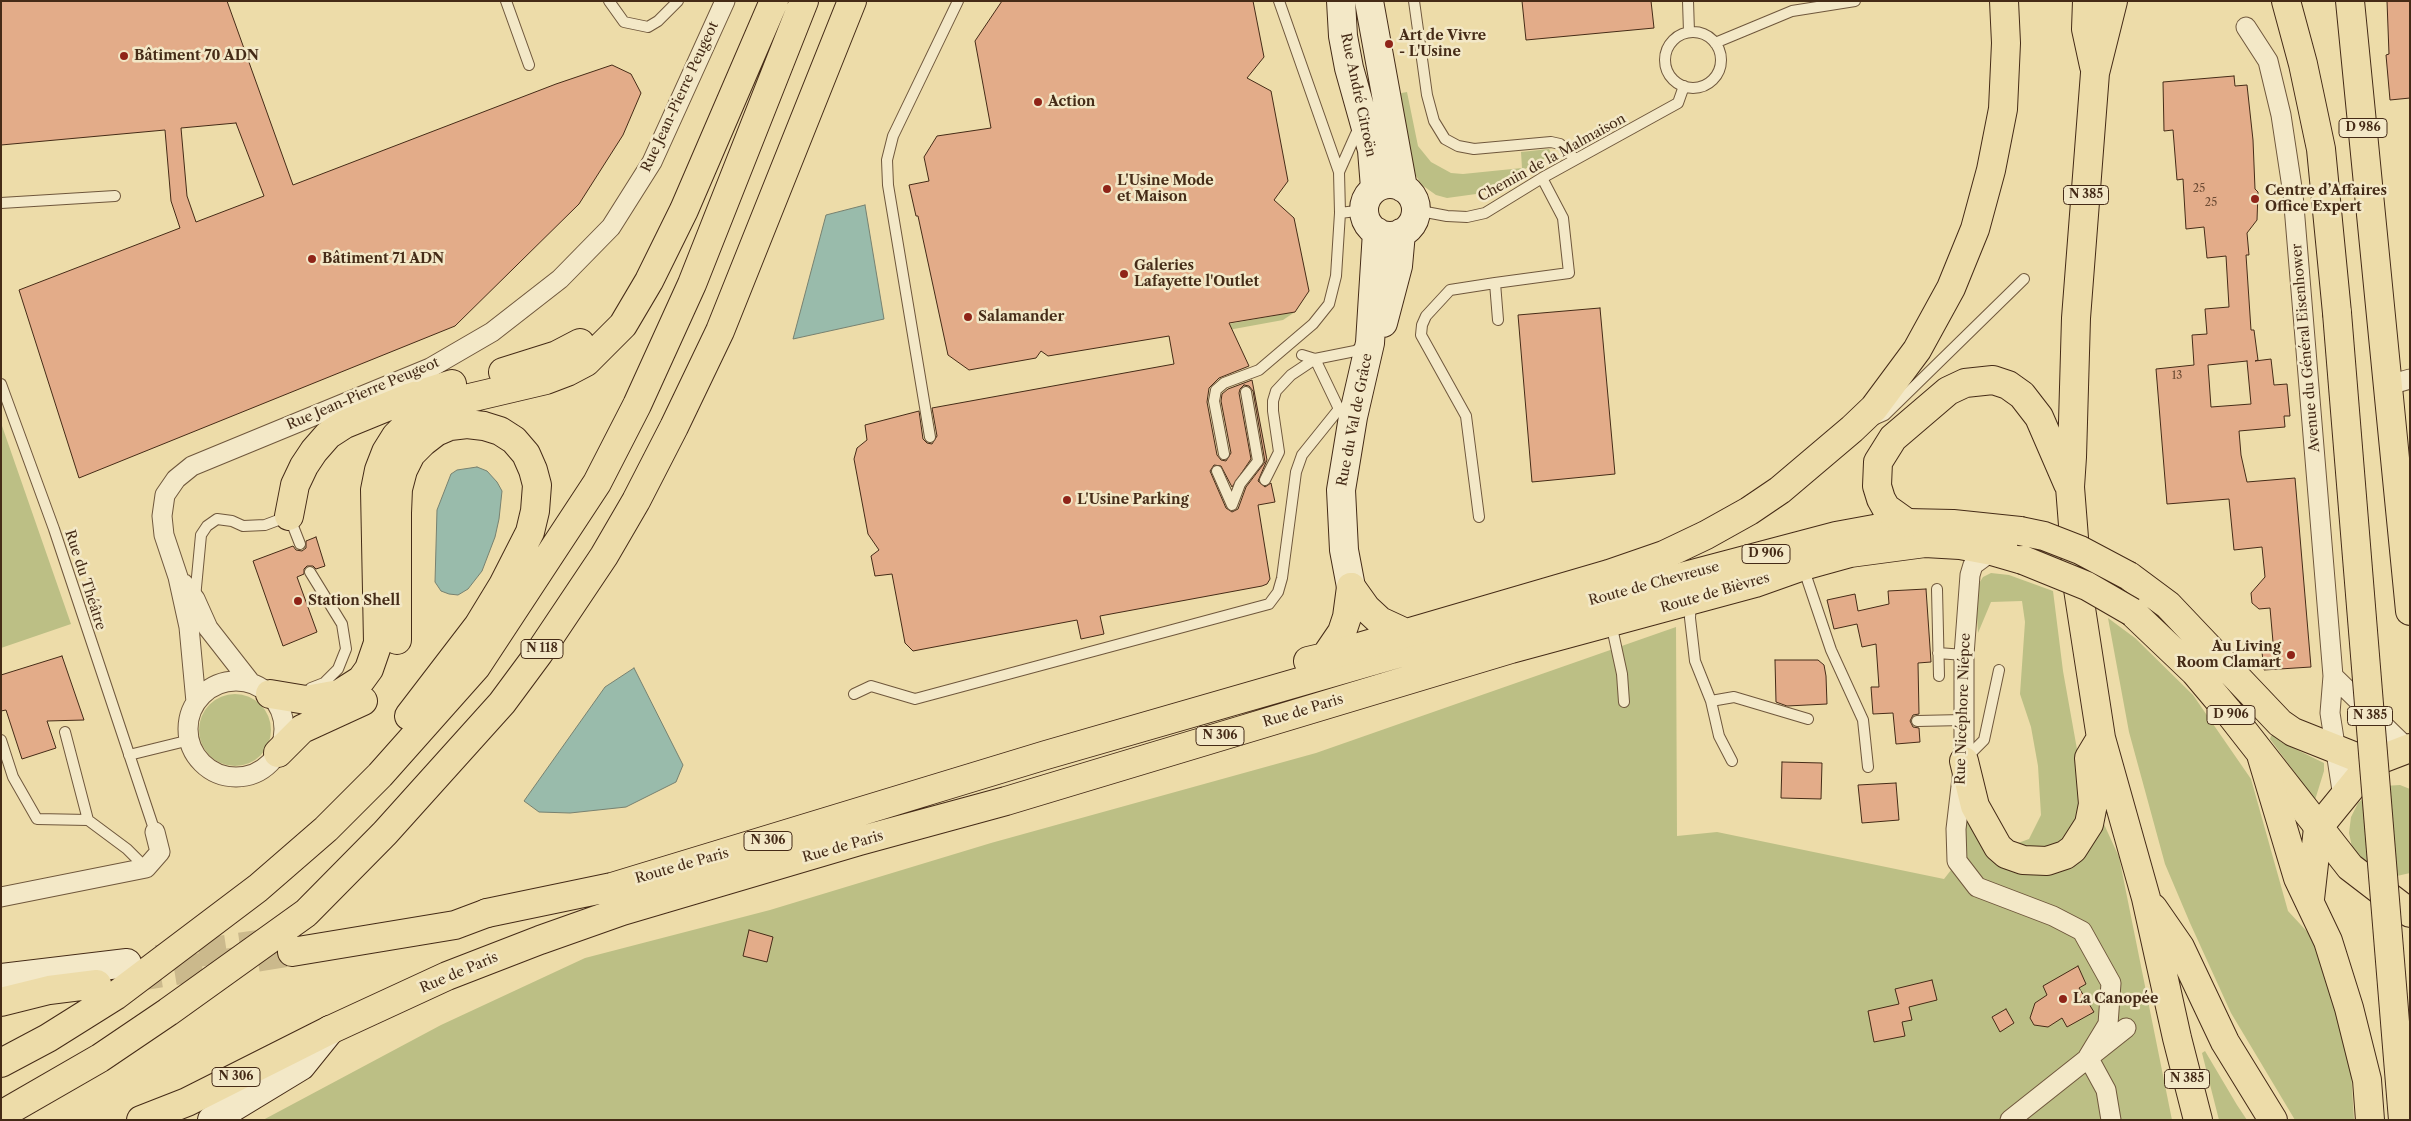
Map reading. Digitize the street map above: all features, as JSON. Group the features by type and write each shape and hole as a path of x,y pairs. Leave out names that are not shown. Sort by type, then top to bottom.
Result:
{"main road":[{"path":"269,691 306,700 338,694 361,680 375,657 378,643 378,613 375,490 382,461 396,436 410,422 427,411 444,404 546,380 586,362 623,325 650,281 684,210 774,1"},
{"path":"1,1063 48,1038 115,996 258,888 326,829 380,775 476,667 597,483 637,405 692,284 804,1"},
{"name":"N 118","path":"1,1115 100,1058 168,1012 306,912 385,834 502,703 539,653 604,556 636,502 674,427 720,332 852,1"},
{"path":"1046,755 1126,718 1231,683 1609,574 1664,555 1706,535 1749,511 1780,490 1874,408 1917,350 1951,288 1975,229 1992,170 2003,109 2006,43 2004,1"},
{"path":"2087,1 2086,29 2095,73"},
{"name":"N 385","path":"2113,1 2095,73 2076,318 2070,487 2078,589 2101,738 2146,898 2177,1038 2198,1120"},
{"name":"N 385","path":"2286,1 2304,64 2321,149 2329,210 2403,1120"},
{"name":"D 986","path":"2350,1 2399,382 2410,610"},
{"path":"289,516 295,485 304,466 328,435 345,424 411,397 452,384 533,364 557,355 577,345 597,330 650,281"},
{"path":"1908,523 1886,508 1881,499 1877,486 1878,462 1893,438 1948,391 1965,382 1993,380 2008,385 2022,395 2039,416 2070,487"},
{"path":"278,753 302,730 371,696 388,673 397,639 398,489 403,470 411,454 436,432 450,426 467,424 484,426 500,431 514,440 526,454 537,486 532,525 522,551 478,626 426,695 380,750 326,829"},
{"name":"Route de Chevreuse","path":"1516,620 1836,536 1908,523 1953,524 2020,531 2044,536 2080,550 2129,576 2168,605 2280,723 2294,732 2371,763"},
{"name":"Route de Bièvres","path":"1510,649 1754,583 1802,566 1850,553 1925,543 1960,545 1992,551 2023,560 2087,586 2132,612 2195,672 2350,867 2405,902"},
{"path":"1352,587 1366,608 1380,622 1406,633"},
{"path":"1325,657 1342,632 1347,617 1352,587"},
{"name":"Rue de Paris","path":"1046,755 1516,620"},
{"name":"Rue de Paris","path":"330,1030 447,976 622,911 1006,801 1510,649"},
{"path":"1964,761 1975,806 1998,847 2006,854 2023,860 2047,861 2065,855 2073,849 2089,824 2093,804 2089,758 2101,738"},
{"path":"2310,899 2318,828 2371,763 2409,749"},
{"name":"Route de Paris","path":"302,944 455,925 487,913 612,887 1046,755"},
{"path":"2262,758 2298,878 2310,899 2328,941 2349,1008 2367,1080 2370,1120"},
{"path":"2146,898 2180,947 2225,1042 2273,1120"},
{"path":"1,1002 49,990 97,984"},
{"name":"N 306","path":"141,1120 187,1102 330,1030"}],"street":[{"name":"Rue Jean-Pierre Peugeot","path":"196,702 189,627 178,577 164,536 162,516 165,495 176,479 192,466 430,368 485,336 560,279 611,227 652,162 725,1"},
{"name":"Rue André Citroën","path":"1341,1 1343,36 1349,68 1372,150 1371,215"},
{"name":"Rue André Citroën","path":"1369,1 1409,199"},
{"name":"Avenue du Général Eisenhower","path":"2246,27 2268,61 2281,114 2293,194 2333,676 2330,708 2344,797"},
{"path":"1393,184 1409,199 1412,223 1371,215 1393,184"},
{"name":"Rue du Val de Grâce","path":"1352,587 1344,550 1341,490 1346,413 1370,343 1371,215"},
{"name":"Rue Nicéphore Niépce","path":"1992,551 1973,565 1970,575 1964,655 1964,761 1956,829 1957,861 1977,887 2053,916 2082,931 2112,983 2108,1024 2088,1057"},
{"path":"178,577 195,599 208,628 269,691 279,707 284,722 284,738 278,753 267,766 253,774 238,777 222,775 207,767 196,755 190,740 188,727 196,702 207,690 220,683 236,680 269,691"},
{"path":"2333,676 2409,749"},
{"path":"1,897 146,868 160,852 156,832"},
{"path":"1,978 128,963"},
{"path":"2010,1120 2126,1028"},
{"name":"Rue de Paris","path":"212,1120 301,1066 330,1030"},
{"path":"2088,1057 2106,1090 2111,1120"}],"lane":[{"path":"506,1 529,65"},
{"path":"609,1 624,22 648,27 658,21 678,1"},
{"path":"930,437 888,185 887,160 893,136 958,1"},
{"path":"1224,454 1214,401 1216,390 1224,383 1259,370 1313,324 1329,304 1336,276 1371,215 1338,172 1279,1"},
{"path":"1414,1 1427,95 1434,122 1445,139 1458,146 1474,149 1551,142 1560,144 1575,159"},
{"path":"1688,1 1689,32"},
{"path":"1715,43 1792,11 1855,1"},
{"path":"1689,32 1699,32 1715,43 1720,57 1720,65 1713,79 1699,86 1684,86 1669,75 1665,57 1673,40 1689,32"},
{"name":"Chemin de la Malmaison","path":"1409,199 1447,216 1467,217 1485,213 1575,159 1678,103 1684,86"},
{"path":"1338,172 1364,117"},
{"path":"1479,517 1466,416 1421,335 1422,325 1426,316 1450,290 1568,273 1563,218 1542,178"},
{"path":"1,203 115,196"},
{"path":"1852,429 1885,415 2024,279"},
{"path":"1494,283 1498,320"},
{"path":"1265,480 1279,452 1273,411 1276,391 1291,375 1315,359 1354,351 1370,343"},
{"path":"854,694 871,686 915,699 1269,604 1278,592 1282,578 1296,472 1302,455 1346,413 1315,359 1302,355"},
{"name":"Rue du Théâtre","path":"1,384 54,529 156,832"},
{"path":"1217,471 1232,505 1240,484 1258,461 1246,392"},
{"path":"195,599 201,535 207,526 216,519 232,521 243,526 266,525 289,516 300,544"},
{"path":"1802,566 1831,650 1863,720 1868,767"},
{"path":"269,691 324,683 338,669 346,649 342,624 310,572"},
{"path":"1937,589 1939,676"},
{"path":"1691,600 1690,618 1695,661 1711,700 1719,736 1732,761"},
{"path":"1610,622 1622,674 1624,702"},
{"path":"1938,653 1964,655"},
{"path":"1964,761 1984,740 1998,670"},
{"path":"1711,700 1734,697 1808,719"},
{"path":"1917,721 1963,720"},
{"path":"65,732 88,820"},
{"path":"1,740 13,777 37,819 88,820 127,849 146,868"},
{"path":"129,756 190,740"}],"green space":[{"path":"1407,92 1418,146 1431,162 1451,173 1463,174 1522,168 1521,152 1549,149 1552,155 1476,194 1447,198 1436,195 1422,185 1414,173 1396,94"},
{"path":"1295,312 1283,320 1190,337 1228,324"},
{"path":"1,423 71,624 1,648"},
{"path":"1991,573 2009,575 2053,591 2063,671 2085,794 2082,813 2066,839 2052,847 2035,849 2018,843 2029,839 2041,815 2038,766 2031,727 2020,694 2025,622 2022,601 1991,602 1978,633 1976,601 1978,585 1983,577"},
{"path":"2108,618 2135,638 2193,695 2251,779 2288,911 2313,938 2333,987 2351,1071 2354,1120 2295,1120 2231,1013 2165,864 2129,732"},
{"path":"1676,627 1677,836 1717,832 1944,879 1962,856 1966,799 2026,873 2103,822 2119,857 2172,1120 263,1120 441,1025 585,958 770,910 991,843 1316,753"},
{"path":"235,694 255,700 265,710 271,730 265,750 255,760 235,766 215,760 205,750 199,730 205,710 215,700"},
{"path":"2275,735 2281,742 2324,763 2324,771 2315,800 2270,739 2271,736"},
{"path":"2400,785 2410,789 2410,873 2397,876 2383,875 2359,859 2352,847 2349,833 2351,817 2358,803 2370,793 2384,786"},
{"path":"2205,1051 2247,1120 2219,1120 2202,1053"}],"shaded area":[{"path":"865,205 884,319 793,339 826,215"},
{"path":"477,467 487,471 502,491 499,519 495,537 482,571 468,589 458,595 449,594 441,591 435,582 437,510 451,474 457,470"},
{"path":"634,668 683,765 676,782 626,807 570,813 539,812 524,801 605,687"}],"building":[{"name":"Bâtiment 71 ADN","path":"1,1 227,1 293,185 556,84 612,65 631,74 641,93 623,135 579,204 455,326 79,478 19,290 180,228 171,201 165,130 1,145","holes":["236,123 264,196 196,222 187,196 181,128"]},
{"path":"1002,1 1253,1 1264,57 1247,78 1271,91 1288,181 1274,200 1294,218 1309,291 1295,312 1229,323 1249,366 1219,378 1209,388 1207,402 1217,455 1221,460 1226,461 1231,453 1221,401 1222,394 1228,389 1252,380 1267,460 1258,481 1265,487 1271,483 1275,502 1258,505 1270,579 1267,584 1100,616 1104,634 1081,639 1077,620 913,651 905,643 892,574 875,576 871,556 879,550 868,534 854,459 857,448 867,440 865,425 919,411 923,439 927,443 932,444 937,436 932,408 1174,364 1169,336 1048,356 1041,351 1036,358 969,370 948,355 918,216 916,216 909,185 929,181 924,157 937,136 991,128 975,41","holes":["1244,385 1249,386 1253,391 1265,462 1246,487 1238,509 1232,512 1226,508 1210,471 1214,465 1221,466 1232,487 1251,459 1239,393"]},
{"path":"1522,1 1651,1 1654,28 1526,40"},
{"path":"2387,1 2410,1 2410,98 2390,100 2386,55 2389,54"},
{"path":"2234,76 2235,86 2247,85 2253,140 2255,189 2258,192 2257,220 2247,233 2249,255 2246,255 2251,330 2254,330 2258,360 2255,361 2271,359 2274,385 2287,384 2290,416 2284,416 2285,427 2239,431 2241,455 2247,482 2295,478 2311,667 2264,670 2261,643 2273,642 2270,608 2259,609 2252,603 2251,593 2265,577 2262,547 2234,550 2229,499 2167,504 2156,369 2194,365 2192,335 2207,334 2205,309 2229,307 2226,256 2207,258 2204,227 2186,229 2183,179 2177,180 2173,130 2164,131 2163,82","holes":["2247,361 2251,404 2211,407 2208,365"]},
{"path":"1600,308 1615,474 1532,482 1518,315"},
{"path":"316,537 325,566 316,569 313,566 307,566 304,569 304,574 297,577 317,632 283,646 253,561 293,546 296,550 302,551 306,548 306,541"},
{"path":"1926,589 1931,662 1918,663 1919,714 1913,715 1910,721 1913,727 1919,728 1920,742 1896,744 1893,713 1873,714 1871,687 1879,687 1876,644 1862,647 1857,624 1834,629 1827,600 1855,594 1858,611 1889,604 1888,591"},
{"path":"62,656 84,720 47,721 56,748 22,759 6,710 1,711 1,675"},
{"path":"1775,660 1818,660 1824,665 1827,704 1787,706 1776,702"},
{"path":"1782,762 1822,763 1821,799 1781,798"},
{"path":"1896,783 1899,820 1862,823 1858,785"},
{"path":"749,930 773,937 767,962 743,956"},
{"name":"La Canopée","path":"2078,966 2086,984 2079,988 2094,1012 2067,1027 2062,1018 2048,1027 2034,1025 2030,1018 2035,1003 2047,995 2043,986"},
{"path":"1932,980 1937,1000 1909,1007 1912,1020 1902,1022 1905,1036 1874,1042 1868,1011 1899,1004 1895,989"},
{"path":"2006,1009 2014,1023 2000,1032 1992,1017"}],"tunnel":[{"path":"157,959 272,942"},
{"path":"133,978 292,952"}],"place":[{"name":"Art de Vivre - L'Usine","path":"1389,44"},
{"name":"Bâtiment 70 ADN","path":"124,56"},
{"name":"Action","path":"1038,102"},
{"name":"L'Usine Mode et Maison","path":"1107,189"},
{"name":"Centre d’Affaires Office Expert","path":"2255,199"},
{"name":"Bâtiment 71 ADN","path":"312,259"},
{"name":"Galeries Lafayette l'Outlet","path":"1124,274"},
{"name":"Salamander","path":"968,317"},
{"name":"L'Usine Parking","path":"1067,500"},
{"name":"Station Shell","path":"298,601"},
{"name":"Au Living Room Clamart","path":"2291,655"},
{"name":"La Canopée","path":"2063,999"}]}
